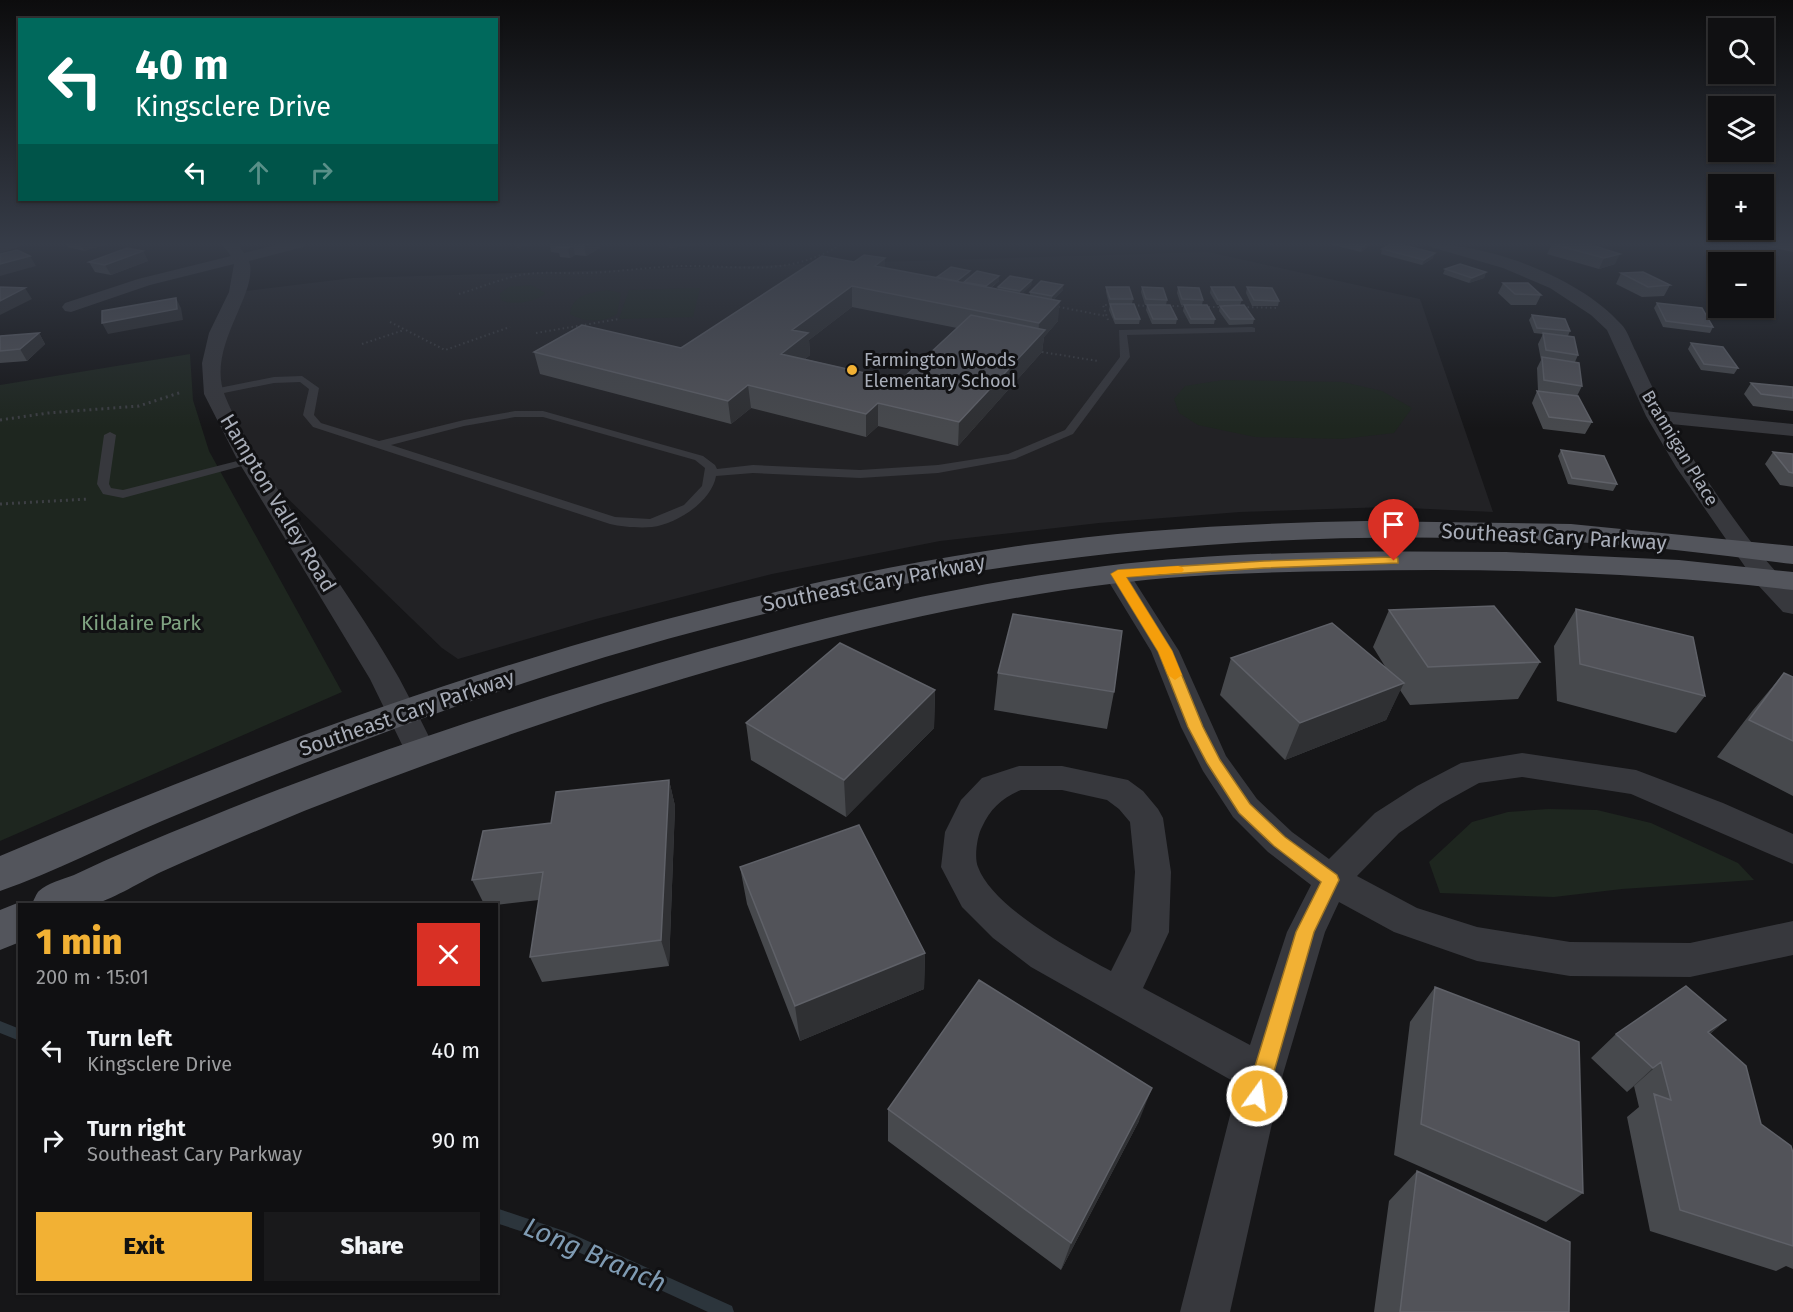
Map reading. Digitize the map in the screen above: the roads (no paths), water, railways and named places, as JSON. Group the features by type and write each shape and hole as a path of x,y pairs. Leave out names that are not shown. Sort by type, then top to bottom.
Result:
{"main road":[{"name":"Southeast Cary Parkway","path":"0,874 168,801 401,712 586,653 776,601 918,571 1056,550 1260,533 1396,530 1573,534 1793,555"},
{"name":"Southeast Cary Parkway","path":"55,903 171,851 362,772 420,751 606,690 790,636 939,602 1118,574 1264,564 1416,560 1596,565 1780,580"},
{"path":"0,931 18,922"}],"street":[{"path":"71,307 76,305"},
{"name":"Hampton Valley Road","path":"231,305 218,333 213,353 214,392 249,461 385,679 420,751"},
{"name":"Brannigan Place","path":"1588,305 1615,328 1656,416 1687,467 1746,550 1780,580 1793,606"},
{"path":"1656,416 1793,430"},
{"path":"1118,574 1165,651 1196,727 1214,763 1245,808 1280,842 1331,880 1407,921 1478,944 1570,959 1690,960 1793,938"},
{"path":"1205,1312 1262,1074 1305,932 1331,880 1387,823 1430,795 1472,772 1522,765 1636,782 1711,812 1793,850"},
{"path":"1119,995 1150,932 1153,872 1146,818 1131,800 1116,789 1062,778 1019,778 994,787 973,809 962,832 958,867 975,896 1006,927 1045,955 1262,1074"}],"lane":[{"path":"710,473 753,469 871,474 938,469 1011,457 1069,432 1125,357 1122,332 1252,330"},
{"path":"214,392 274,380 302,379 314,388 308,415 316,425 378,445 614,521 652,523 688,508 708,486 711,467 699,458 543,414 515,414 464,423 378,445"},
{"path":"111,435 103,484 107,491 123,494 249,461"}],"waterway":[{"name":"Long Branch","path":"0,1027 18,1034"},
{"name":"Long Branch","path":"498,1216 565,1238 726,1312"}],"place":[{"name":"Farmington Woods Elementary School","path":"852,370"}],"park label":[{"name":"Kildaire Park","path":"141,623"}]}
